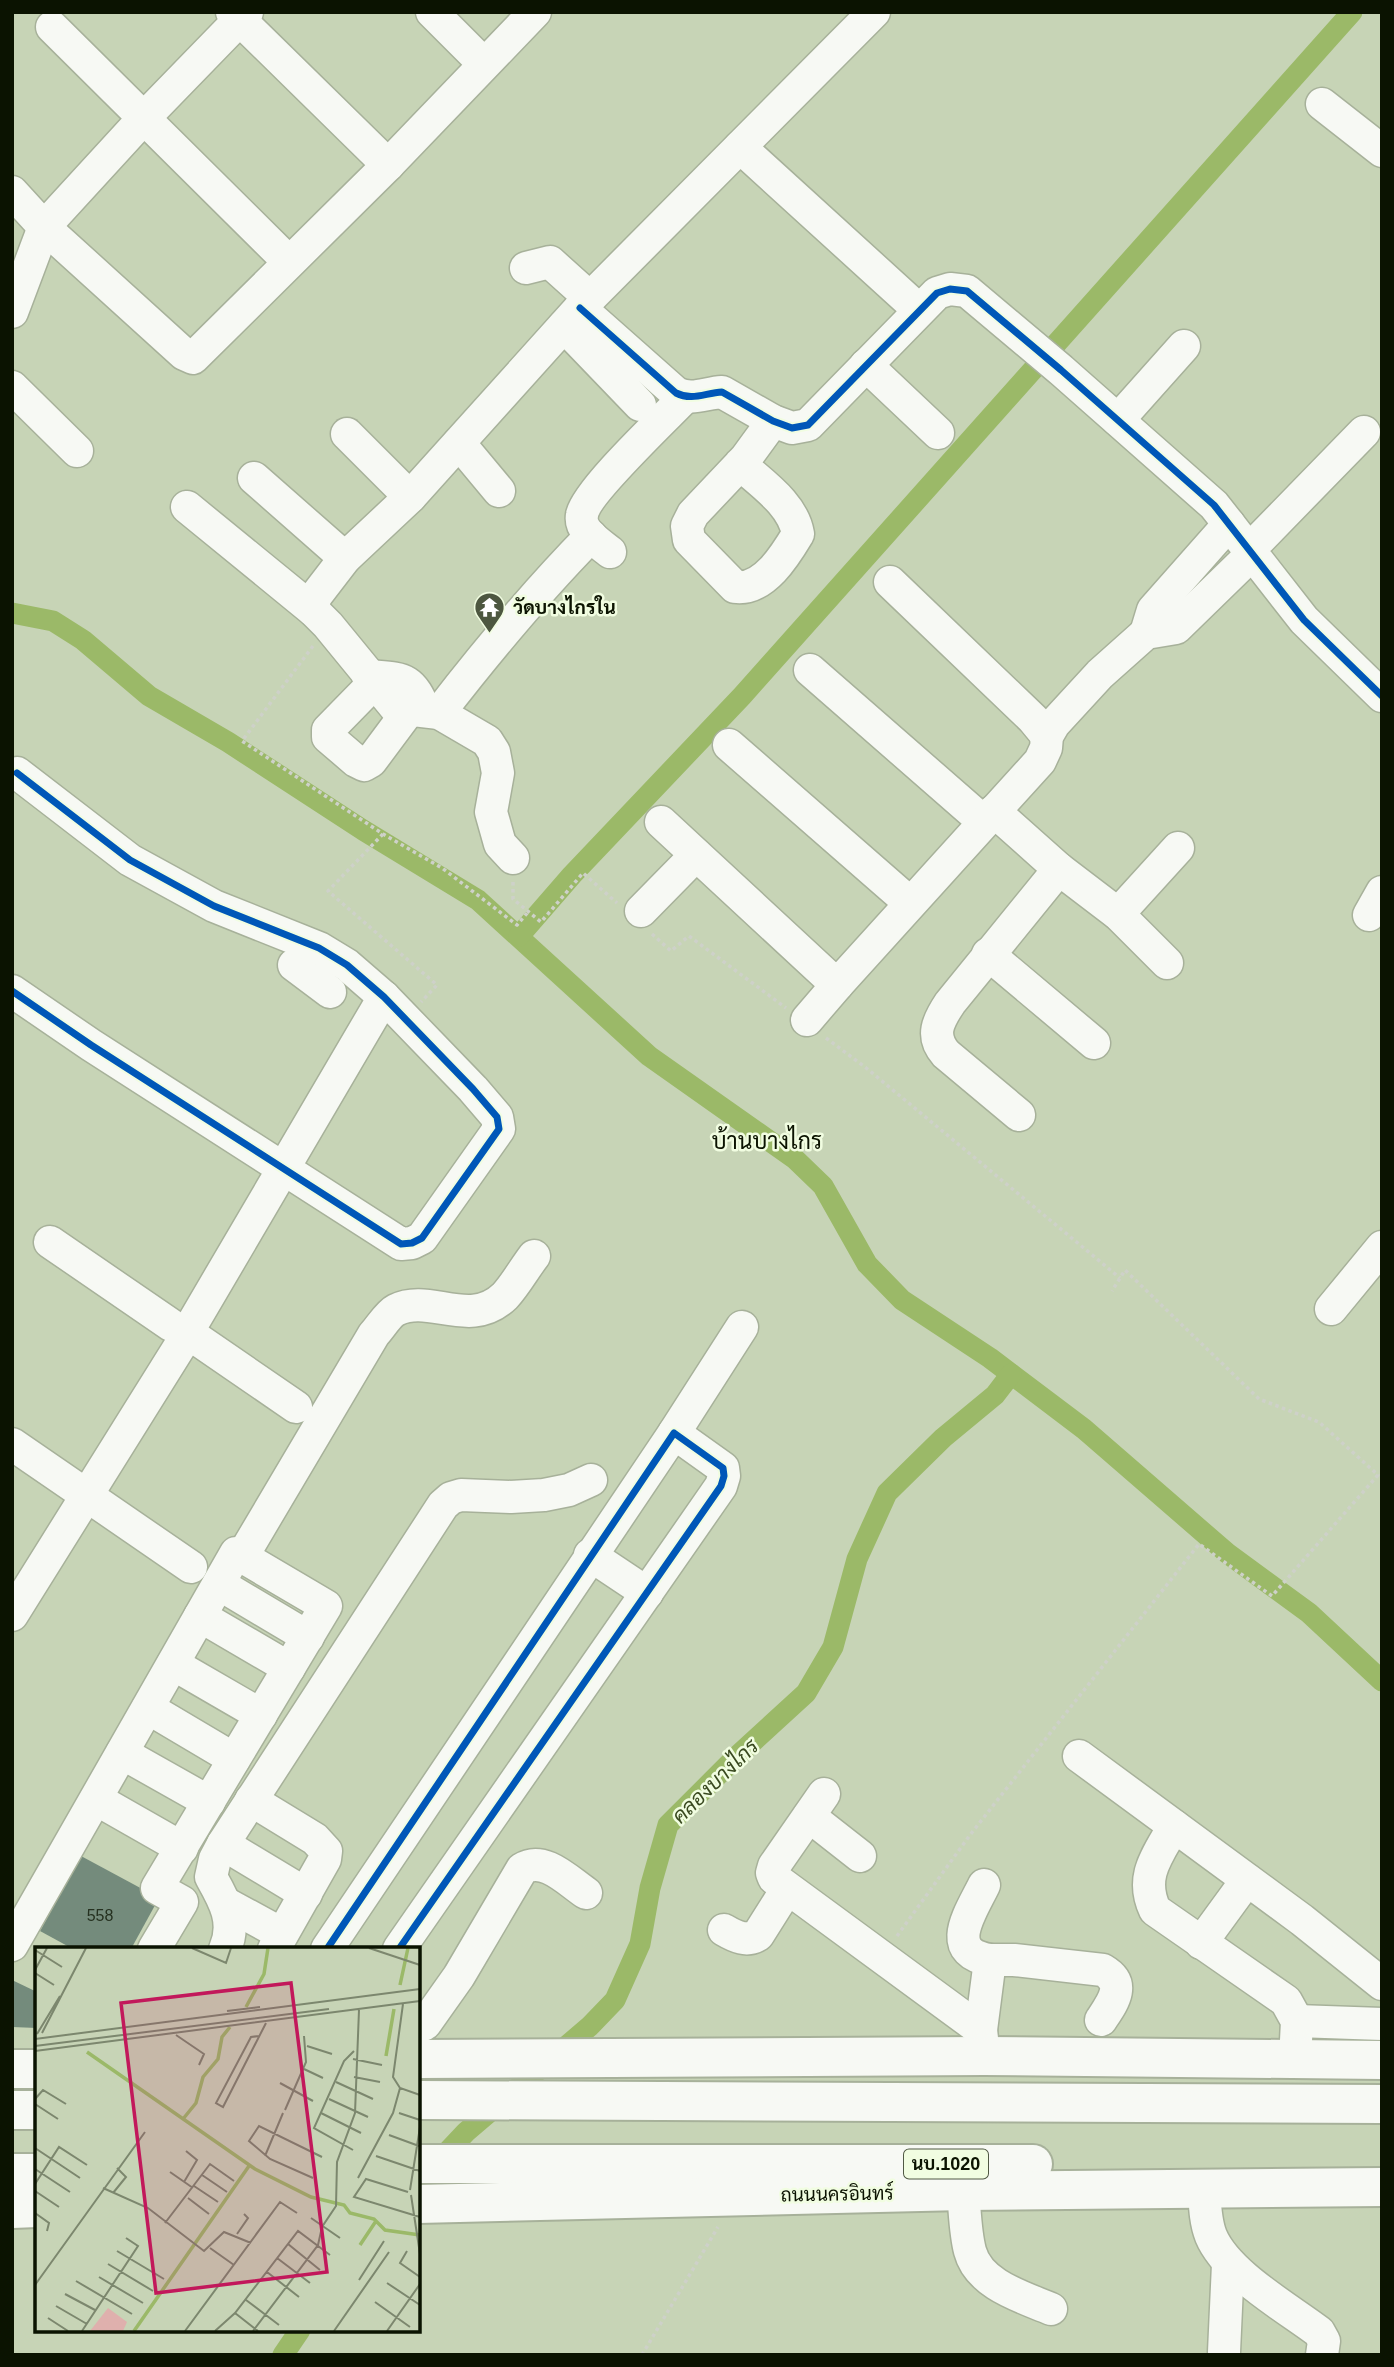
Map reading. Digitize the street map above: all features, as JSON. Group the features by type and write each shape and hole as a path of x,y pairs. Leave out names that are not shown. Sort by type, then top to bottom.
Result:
{"main road":[{"path":"420,2059 594,2058 982,2043 1295,2060 1382,2060"},
{"path":"12,2069 35,2069"},
{"path":"420,2100 1382,2104"},
{"path":"12,2110 35,2110"},
{"name":"ถนนนครอินทร์","path":"420,2164 1382,2164"},
{"path":"12,2173 35,2173"},
{"name":"ถนนนครอินทร์","path":"429,2204 963,2191 1382,2187"},
{"path":"12,2208 35,2208"}],"street":[{"path":"432,12 484,64"},
{"path":"12,192 44,227 184,354 192,358 388,165 535,12"},
{"path":"313,610 315,597 345,558 410,497 578,310 873,12"},
{"path":"12,312 44,227 240,15 388,165"},
{"path":"51,27 289,262"},
{"path":"1322,104 1382,151"},
{"path":"740,147 919,310"},
{"path":"526,268 550,262 640,405"},
{"path":"578,310 676,393 685,397 722,392 773,421 792,428 807,425 937,293 950,289 967,291 1214,505 1304,620 1382,696"},
{"path":"1118,420 1184,346"},
{"path":"866,365 938,433"},
{"path":"12,387 77,451"},
{"path":"513,858 500,844 491,812 498,773 494,752 487,741 477,734 424,711 418,692 410,683 396,678 371,679 328,730 328,737 356,761 364,765 371,761 424,711 498,637 553,574 601,544 582,524 582,513 587,504 623,460 685,397"},
{"path":"740,464 773,421"},
{"path":"1146,633 1176,628 1364,432"},
{"path":"347,434 410,497"},
{"path":"459,443 499,491"},
{"path":"254,478 345,558"},
{"path":"187,507 313,610 371,679"},
{"path":"805,1021 1040,761 1047,736 1054,724 1100,674 1146,633 1153,610 1229,524"},
{"path":"890,582 1033,719 1047,736"},
{"path":"810,670 989,817 1118,914 1167,963"},
{"path":"729,745 910,903"},
{"path":"17,773 130,860 214,906 295,962 330,992"},
{"path":"662,822 837,985"},
{"path":"1118,914 1178,848"},
{"path":"638,918 696,855"},
{"path":"1019,1115 938,1045 937,1031 942,1016 988,954 1059,869"},
{"path":"12,991 90,1045 401,1244 412,1243 422,1238 497,1134 497,1117 384,998 347,965 331,954 295,962"},
{"path":"988,954 1094,1043"},
{"path":"12,1615 88,1496 384,998"},
{"path":"50,1242 296,1407"},
{"path":"1331,1309 1381,1250"},
{"path":"242,1557 374,1334 395,1310 436,1306 469,1313 490,1305 504,1296 534,1256"},
{"path":"328,1947 674,1433 742,1327"},
{"path":"400,1947 722,1486 723,1468 674,1433"},
{"path":"12,1444 191,1567"},
{"path":"226,1947 230,1939 231,1922 225,1903 211,1877 215,1858 443,1505 451,1498 461,1495 544,1495 569,1490 591,1480"},
{"path":"22,1944 96,1799 236,1553 326,1606 157,1888 182,1902 155,1947"},
{"path":"590,1556 648,1593"},
{"path":"219,1584 308,1637"},
{"path":"200,1616 289,1668"},
{"path":"173,1664 261,1714"},
{"path":"148,1708 234,1759"},
{"path":"122,1753 209,1802"},
{"path":"1079,1756 1302,1920 1382,1984"},
{"path":"96,1799 182,1848"},
{"path":"225,1903 278,1941 325,1859 326,1851 315,1839 251,1800"},
{"path":"860,1856 816,1805 772,1873 787,1889 882,1958 982,2043"},
{"path":"1174,1826 1149,1872 1147,1885 1154,1910 1286,2001 1297,2021 1295,2060"},
{"path":"223,1844 306,1894"},
{"path":"420,2026 425,2024 458,1976 522,1870 536,1864 547,1867 586,1893"},
{"path":"1201,1943 1247,1880"},
{"path":"984,1885 962,1936 964,1945 971,1954 990,1960 1014,1960 1103,1970 1112,1975 1116,1984 1115,1995 1101,2020"},
{"path":"724,1930 740,1938 752,1939 758,1935 787,1889"},
{"path":"982,2043 990,1960"},
{"path":"1297,2021 1382,2024"},
{"path":"1204,2189 1209,2229 1228,2264 1319,2332 1324,2341 1322,2355"},
{"path":"963,2191 969,2246 976,2265 994,2282 1051,2309"},
{"path":"1224,2352 1228,2264"}],"path":[{"path":"418,1005 437,985 328,891 383,834 442,868 517,925 529,912"},
{"path":"513,858 513,899 541,922 583,873 638,918 671,951 689,936 865,1067 1120,1278"},
{"path":"882,1958 970,1835 1199,1544 1272,1596 1378,1475 1319,1422 1259,1399 1125,1270 1112,1291"},
{"path":"642,2355 736,2197"}],"building":[{"path":"81,1856 159,1898 132,1947 69,1947 40,1931"},
{"path":"12,1980 35,1991 35,2028 12,2027"}],"waterway":[{"path":"519,936 572,875 742,696 1352,12"},
{"path":"12,613 53,621 83,640 149,696 228,742 363,830 478,900 649,1056 795,1159 823,1186 867,1264 902,1300 990,1358 1084,1429 1227,1553 1309,1613 1382,1681"},
{"name":"คลองบางไกร","path":"434,2166 466,2132 590,2026 615,2000 640,1944 650,1888 668,1825 735,1758 806,1693 833,1647 857,1559 887,1493 943,1438 995,1395 1011,1374"},
{"name":"คลองบางไกร","path":"283,2355 299,2332"}],"cycle path":[{"path":"580,308 676,393 693,396 722,392 773,421 792,428 808,425 937,293 950,289 967,291 1214,505 1304,620 1382,696"},
{"path":"12,991 91,1045 401,1244 422,1238 499,1129 497,1117 473,1089 384,997 347,965 319,948 214,906 130,860 17,773"},
{"path":"328,1947 674,1433 723,1468 721,1486 400,1947"}],"place":[{"name":"วัดบางไกรใน","path":"490,634"}],"district":[{"name":"บ้านบางไกร","path":"767,1141"}]}
